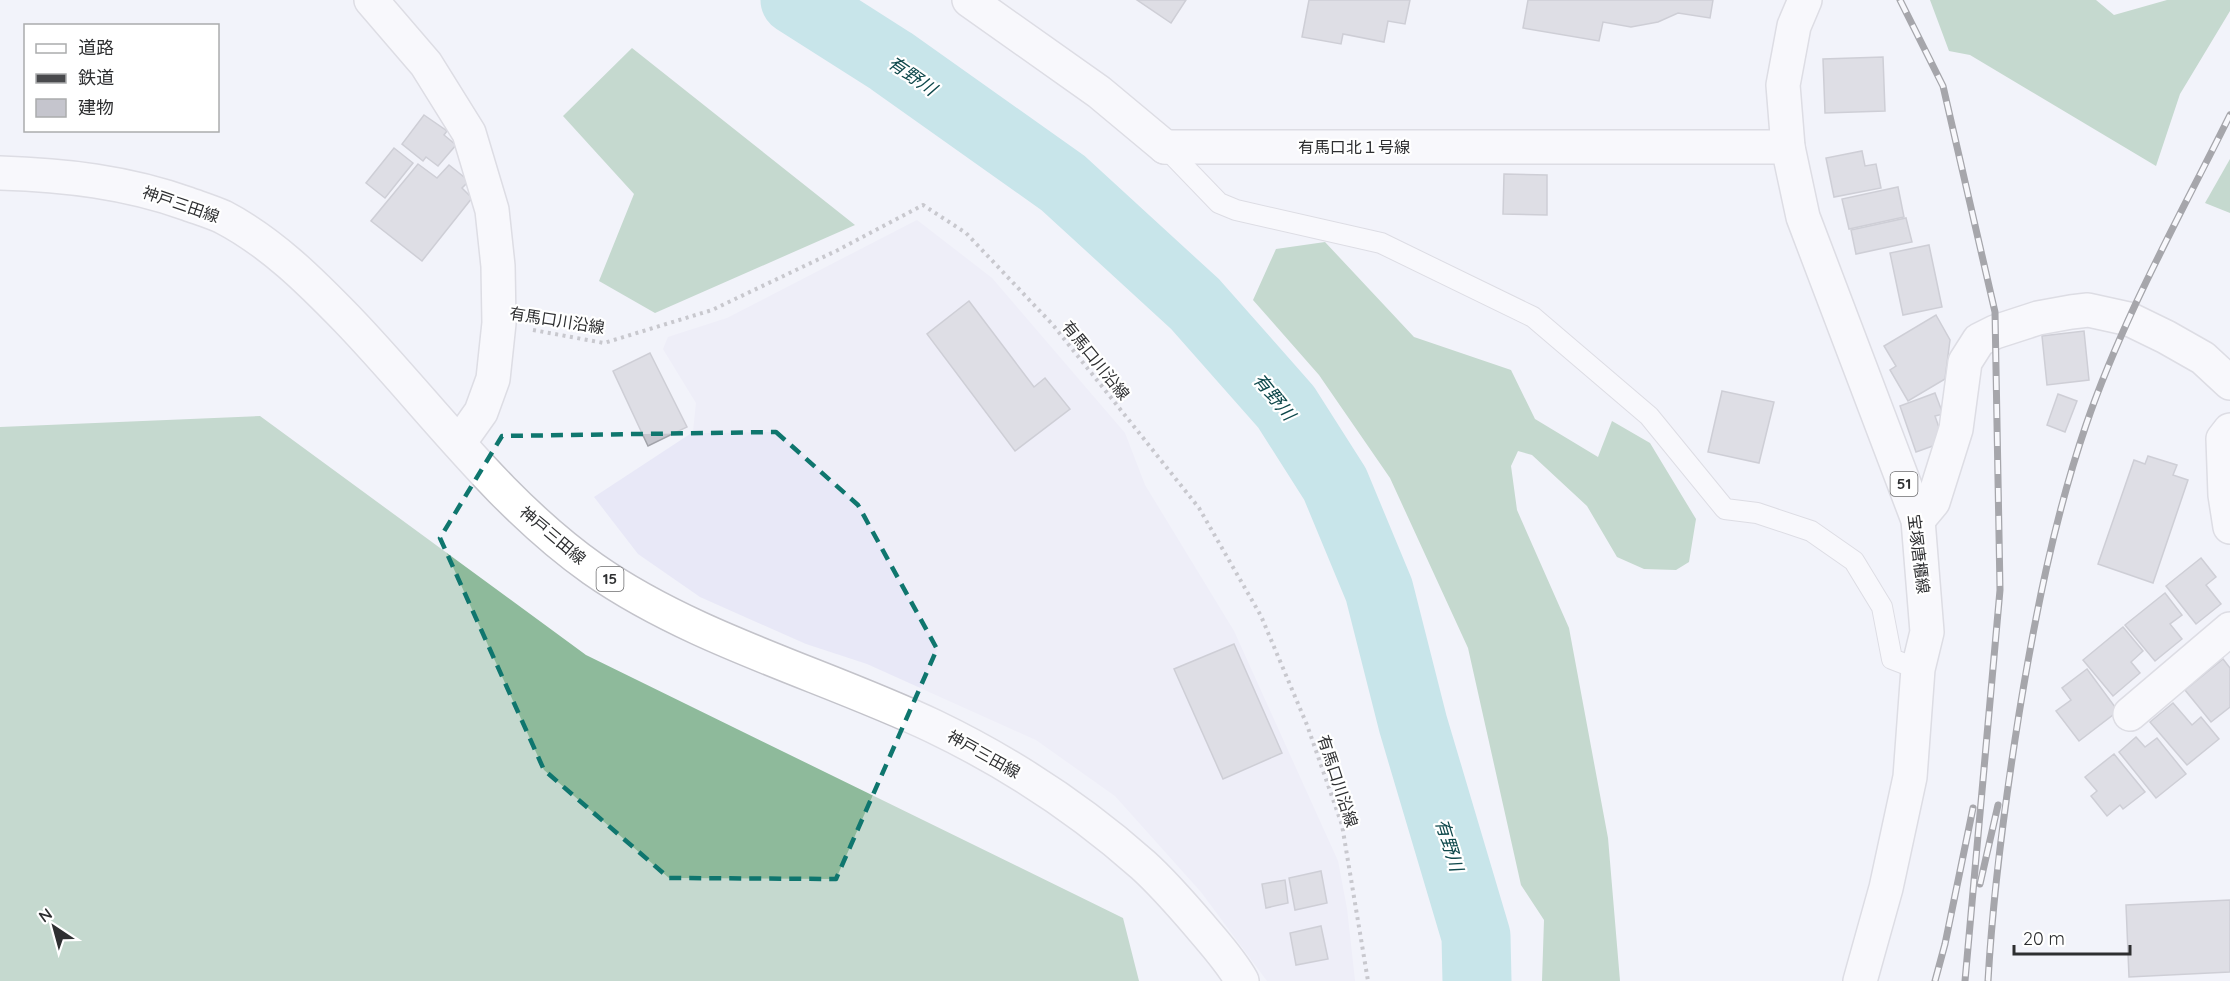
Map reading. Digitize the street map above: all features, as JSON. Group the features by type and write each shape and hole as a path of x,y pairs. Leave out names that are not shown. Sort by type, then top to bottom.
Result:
{"main road":[{"path":"371,0 426,64 469,133 492,210 498,266 499,323 493,379 480,412 459,442"},
{"path":"969,0 1099,92 1166,147"},
{"name":"宝塚唐櫃線","path":"1805,0 1794,26 1784,85 1788,147 1803,217 1918,520 1927,632 1918,669 1910,777 1886,888 1860,981"},
{"name":"有馬口北１号線","path":"1166,147 1788,147"},
{"name":"神戸三田線","path":"0,173 43,174 124,185 221,216 264,242 325,297 380,354 509,497 551,536 595,570 685,621 932,726 996,759 1058,797 1104,831 1165,885 1217,946 1242,981"},
{"path":"1918,520 1933,502 1956,429 1965,362 1979,340 1995,332 2038,318 2088,310 2129,319 2203,358 2230,383"},
{"path":"2230,430 2223,439 2225,495 2230,527"},
{"path":"2130,714 2230,629"}],"lane":[{"path":"1166,147 1219,203 1236,210 1382,243 1533,317 1649,416 1725,509 1757,513 1811,531 1854,561 1882,607 1892,659 1918,669"}],"path":[{"name":"有馬口川沿線","path":"499,323 604,343 712,310 838,250 923,205 966,233 1053,325 1199,508 1262,616 1307,725 1342,825 1368,981"}],"highlighted area":[{"path":"776,432 858,505 937,649 836,879 669,878 544,770 440,538 502,436"}],"shaded area":[{"path":"917,220 992,278 1125,433 1145,485 1234,631 1338,861 1347,909 1355,981 1267,981 1201,892 1115,796 1036,740 867,664 806,644 700,597 638,554 594,497 693,432 696,403 663,349 668,337 727,318"}],"green space":[{"path":"1930,0 2096,0 2114,15 2167,0 2230,0 2230,11 2180,94 2156,166 1970,55 1949,51"},
{"path":"632,48 855,225 655,313 599,281 634,194 563,116"},
{"path":"2230,159 2230,213 2205,203"},
{"path":"1325,242 1414,337 1511,370 1535,419 1598,457 1612,421 1650,443 1696,519 1689,562 1676,570 1644,569 1617,557 1587,506 1532,455 1518,451 1511,466 1517,510 1569,628 1608,838 1620,981 1542,981 1544,920 1521,885 1468,648 1390,478 1319,375 1253,300 1276,249"},
{"path":"260,416 586,655 1123,918 1139,981 0,981 0,427"}],"building":[{"path":"1137,0 1186,0 1171,23"},
{"path":"1309,0 1410,0 1405,24 1388,21 1384,42 1343,34 1341,44 1302,37"},
{"path":"1528,0 1713,0 1710,18 1678,13 1658,22 1631,27 1603,22 1599,41 1523,28"},
{"path":"1883,57 1885,111 1825,113 1823,59"},
{"path":"424,115 447,131 444,135 456,145 438,166 426,157 423,161 402,144"},
{"path":"394,148 413,163 385,198 366,183"},
{"path":"1862,151 1865,166 1876,164 1881,188 1834,197 1826,158"},
{"path":"418,164 437,178 449,165 469,181 462,188 472,198 422,261 371,221"},
{"path":"1504,174 1547,175 1547,215 1503,214"},
{"path":"1898,187 1904,217 1849,229 1842,199"},
{"path":"1906,218 1912,242 1856,254 1851,230"},
{"path":"1929,245 1942,307 1903,315 1890,253"},
{"path":"969,301 1034,387 1045,378 1070,409 1015,451 927,334"},
{"path":"1936,315 1950,340 1945,379 1908,401 1890,370 1896,366 1884,346"},
{"path":"2084,331 2089,380 2047,385 2042,336"},
{"path":"650,353 687,427 648,446 613,371"},
{"path":"1722,391 1774,402 1759,463 1708,452"},
{"path":"1935,393 1943,414 1935,416 1944,442 1916,452 1900,406"},
{"path":"2058,394 2077,401 2065,432 2047,425"},
{"path":"2148,456 2177,465 2173,475 2188,480 2153,583 2098,564 2134,460 2145,464"},
{"path":"2201,558 2216,577 2206,585 2221,604 2196,624 2166,586"},
{"path":"2165,593 2182,615 2170,624 2182,639 2155,661 2125,625"},
{"path":"2123,627 2143,651 2131,662 2140,673 2113,696 2083,660"},
{"path":"1234,644 1282,753 1223,779 1174,669"},
{"path":"2223,659 2230,668 2230,707 2211,722 2185,690"},
{"path":"2087,669 2118,711 2079,741 2056,711 2071,700 2062,688"},
{"path":"2173,703 2192,725 2201,717 2219,739 2187,765 2150,722"},
{"path":"2136,737 2145,747 2157,738 2186,774 2156,798 2119,752"},
{"path":"2114,754 2145,792 2123,809 2120,805 2107,816 2091,796 2097,791 2085,777"},
{"path":"1321,871 1327,903 1295,910 1289,878"},
{"path":"1285,880 1288,903 1266,908 1262,884"},
{"path":"2230,900 2230,972 2129,977 2126,905"},
{"path":"1321,926 1328,959 1296,965 1290,933"}],"waterway":[{"name":"有野川","path":"795,0 891,61 1063,183 1195,304 1286,407 1335,484 1379,590 1413,724 1476,936 1477,981"}],"railway":[{"path":"1900,0 1943,86 1995,312 2000,590 1965,981"},
{"path":"1988,981 2000,847 2019,714 2039,604 2064,496 2086,425 2117,345 2153,267 2230,115"},
{"path":"1980,884 1998,805"},
{"path":"1935,981 1945,944 1973,808"}]}
